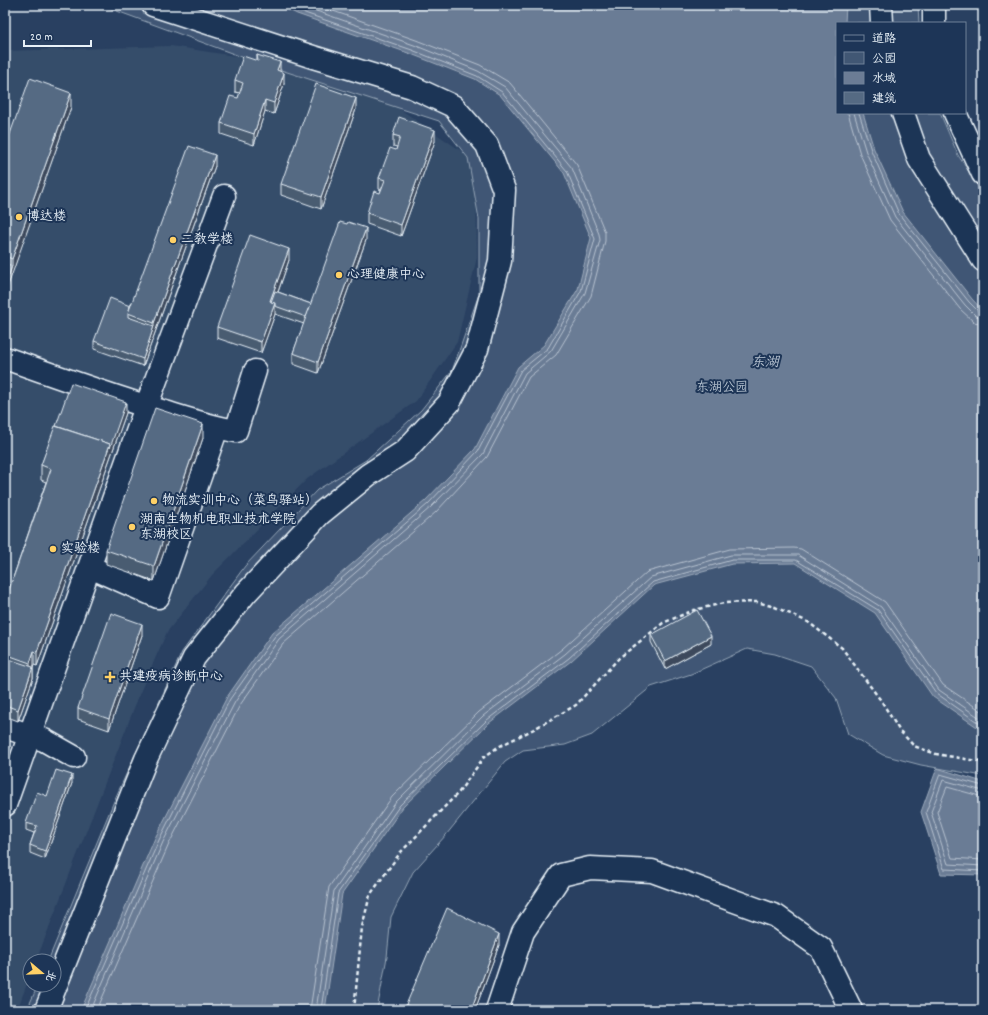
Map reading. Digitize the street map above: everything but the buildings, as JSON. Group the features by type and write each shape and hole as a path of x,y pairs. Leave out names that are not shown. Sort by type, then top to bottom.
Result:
{"street":[{"path":"46,1010 146,759 194,658 246,593 320,514 368,475 405,451 449,403 477,349 500,261 504,190 488,145 453,106 412,87 313,57 153,5"},
{"path":"881,5 882,22"},
{"path":"934,5 934,22"},
{"path":"903,114 919,159 983,260"},
{"path":"955,114 983,174"},
{"path":"5,805 11,767 29,735 146,407 224,196"},
{"path":"5,358 146,407 217,428 236,431 255,371"},
{"path":"90,567 158,597 217,428"},
{"path":"5,727 44,740 74,757"},
{"path":"497,1010 523,932 561,875 590,868 652,871 776,916 821,948 851,1010"}],"path":[{"path":"354,1010 362,927 370,895 400,853 459,792 484,757 498,747 534,730 576,705 619,658 663,623 694,610 724,603 757,602 775,607 808,622 842,648 882,702 899,730 914,746 936,754 983,762"}],"shaded area":[{"name":"湖南生物机电职业技术学院 东湖校区","path":"171,46 265,61 376,93 476,161 477,257 457,342 416,401 307,479 212,575 167,632 141,690 39,953 22,953 22,993 24,993 17,1010 5,1010 5,51"}],"green space":[{"name":"东湖","path":"98,5 918,5 919,22 836,22 836,114 940,114 958,155 983,194 983,776 921,765 883,755 848,734 836,698 811,666 775,654 747,649 691,674 651,687 592,735 565,745 523,750 505,762 446,835 413,872 391,917 387,957 377,1010 27,1010 34,993 62,993 62,953 51,953 114,801 182,652 245,566 317,490 366,460 421,410 452,371 479,294 479,219 468,158 439,121 253,61"}],"water":[{"name":"东湖","path":"279,5 846,5 845,22 836,22 836,114 863,114 874,149 903,212 983,311 983,731 933,697 875,613 795,563 732,564 654,585 571,661 489,723 403,807 342,894 325,1010 81,1010 155,838 227,697 272,633 425,501 475,449 518,367 544,345 578,289 591,238 564,173 500,95 475,79 411,54 297,14"},
{"path":"937,768 983,782 983,875 941,874 921,812"}],"place":[{"name":"博达楼","path":"19,217"},
{"name":"二教学楼","path":"173,240"},
{"name":"心理健康中心","path":"339,275"},
{"name":"物流实训中心（菜鸟驿站）","path":"154,501"},
{"name":"湖南生物机电职业技术学院 东湖校区","path":"132,527"},
{"name":"实验楼","path":"53,549"},
{"name":"共建疫病诊断中心","path":"110,677"}],"park label":[{"name":"东湖公园","path":"722,388"}]}
